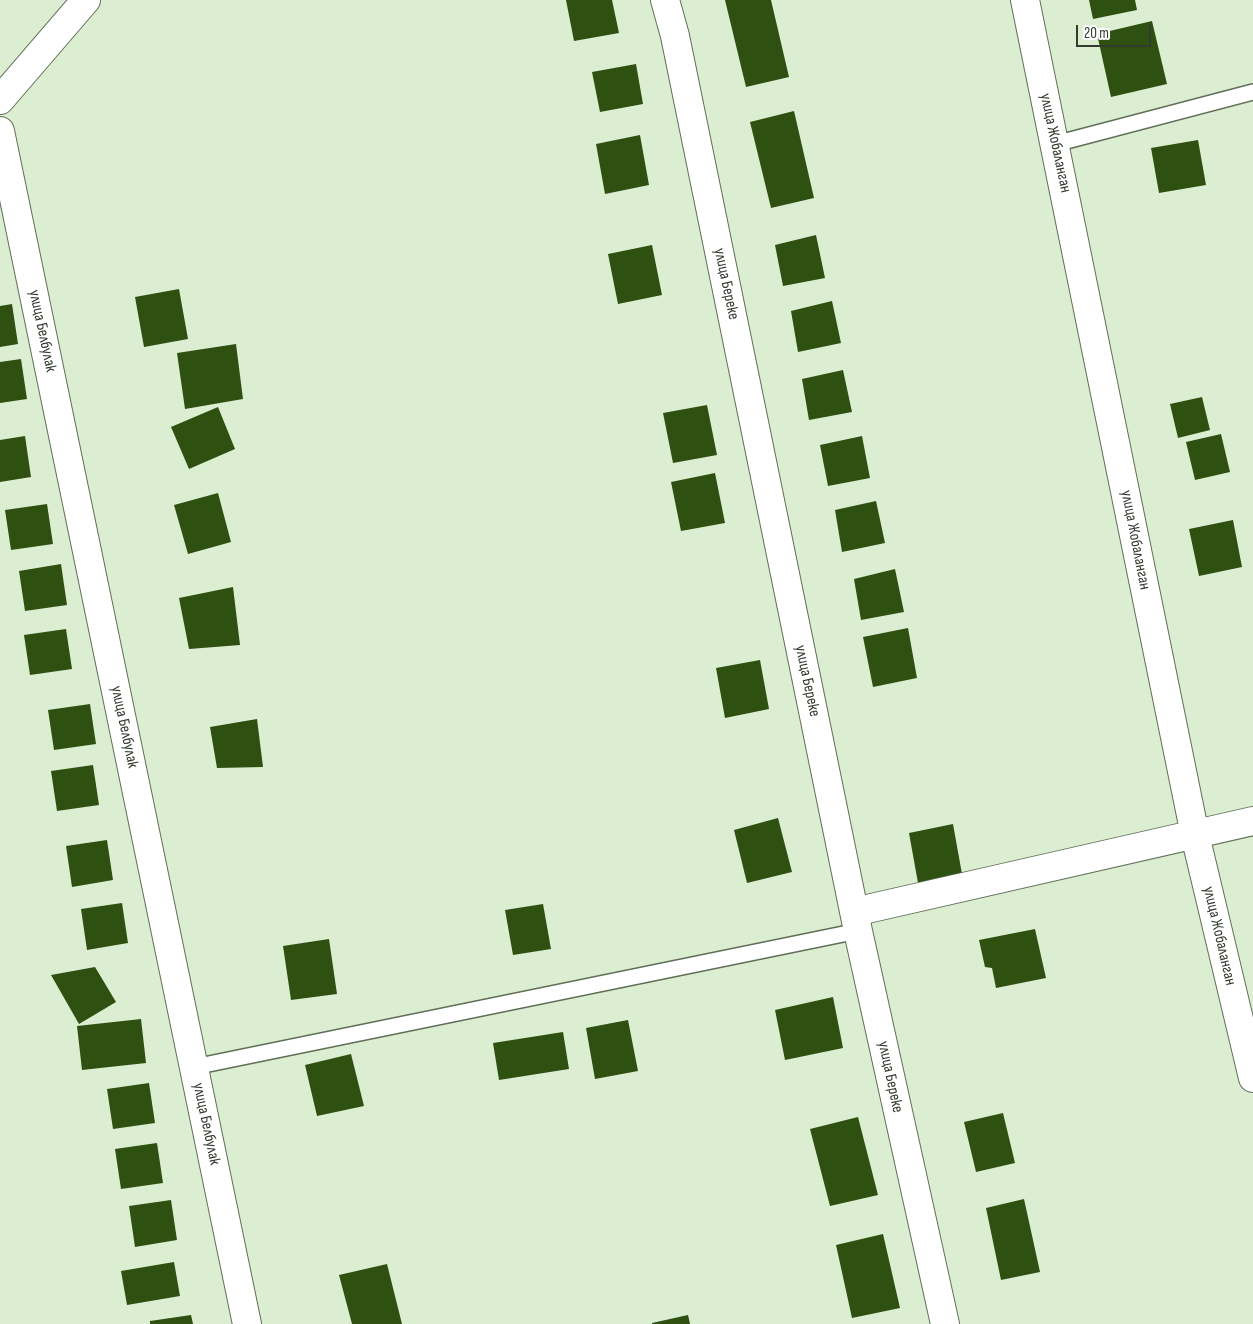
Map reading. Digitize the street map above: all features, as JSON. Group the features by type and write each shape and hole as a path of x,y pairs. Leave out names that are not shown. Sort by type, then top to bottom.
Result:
{"street":[{"path":"0,100 86,0"},
{"name":"улица Береке","path":"665,0 675,36 856,922 945,1324"},
{"name":"улица Жобаланган","path":"1025,0 1195,834 1253,1078"},
{"name":"улица Белбулак","path":"0,130 247,1324"},
{"path":"856,922 1195,834 1253,821"}],"lane":[{"path":"1055,144 1253,92"},
{"path":"194,1067 856,922"}],"building":[{"path":"566,0 612,0 619,33 574,41"},
{"path":"725,0 771,0 789,77 746,87"},
{"path":"1089,0 1135,0 1137,10 1093,19"},
{"path":"1152,21 1167,84 1111,97 1097,34"},
{"path":"636,64 643,104 600,112 592,72"},
{"path":"794,111 814,198 771,208 750,122"},
{"path":"640,135 649,185 605,194 596,144"},
{"path":"1198,140 1206,185 1159,193 1151,148"},
{"path":"816,235 825,278 783,286 775,245"},
{"path":"652,245 662,295 618,304 608,254"},
{"path":"179,289 188,339 144,347 135,297"},
{"path":"832,301 841,343 798,352 791,311"},
{"path":"12,304 18,344 0,347 0,306"},
{"path":"236,344 243,399 185,409 177,353"},
{"path":"21,359 27,399 0,403 0,362"},
{"path":"843,370 852,412 809,420 802,379"},
{"path":"1202,397 1210,430 1178,438 1170,404"},
{"path":"707,405 717,455 673,463 663,413"},
{"path":"218,407 235,449 189,469 171,427"},
{"path":"1221,434 1230,472 1195,480 1186,442"},
{"path":"25,436 31,477 0,482 0,440"},
{"path":"862,436 870,478 828,486 820,445"},
{"path":"715,473 725,523 681,531 671,482"},
{"path":"218,493 231,542 188,554 174,505"},
{"path":"876,501 885,543 842,552 835,510"},
{"path":"47,504 53,544 11,550 5,510"},
{"path":"1233,520 1242,567 1199,576 1189,529"},
{"path":"61,564 67,605 25,611 19,571"},
{"path":"895,569 904,612 861,620 854,579"},
{"path":"233,587 240,645 189,649 179,598"},
{"path":"908,628 917,678 873,687 863,637"},
{"path":"66,629 72,669 30,675 24,635"},
{"path":"760,660 769,709 725,718 716,668"},
{"path":"90,704 96,744 54,750 48,710"},
{"path":"257,719 263,767 217,768 210,727"},
{"path":"93,765 99,805 57,811 51,771"},
{"path":"778,818 792,872 747,883 734,830"},
{"path":"953,824 962,874 918,883 909,833"},
{"path":"107,840 113,880 72,887 66,846"},
{"path":"122,903 128,943 87,950 81,909"},
{"path":"543,904 551,949 513,955 505,910"},
{"path":"1035,929 1046,978 996,988 992,968 985,967 979,940"},
{"path":"329,939 337,994 291,1000 283,946"},
{"path":"95,967 116,1002 79,1024 51,975"},
{"path":"833,997 843,1048 785,1060 775,1010"},
{"path":"141,1019 146,1063 82,1070 77,1026"},
{"path":"628,1020 638,1071 595,1079 586,1028"},
{"path":"563,1032 569,1069 499,1080 493,1043"},
{"path":"351,1054 364,1106 317,1116 305,1065"},
{"path":"149,1083 155,1123 113,1129 107,1089"},
{"path":"1003,1113 1015,1163 976,1172 964,1122"},
{"path":"858,1117 878,1195 830,1206 810,1129"},
{"path":"157,1143 163,1183 121,1189 115,1149"},
{"path":"1024,1199 1040,1272 1001,1280 986,1208"},
{"path":"171,1200 177,1240 135,1247 129,1206"},
{"path":"883,1234 900,1308 852,1318 836,1245"},
{"path":"174,1262 180,1296 127,1305 121,1271"},
{"path":"387,1264 402,1324 352,1324 339,1275"},
{"path":"191,1315 193,1324 150,1324 150,1321"},
{"path":"688,1315 690,1324 652,1324 652,1323"}]}
